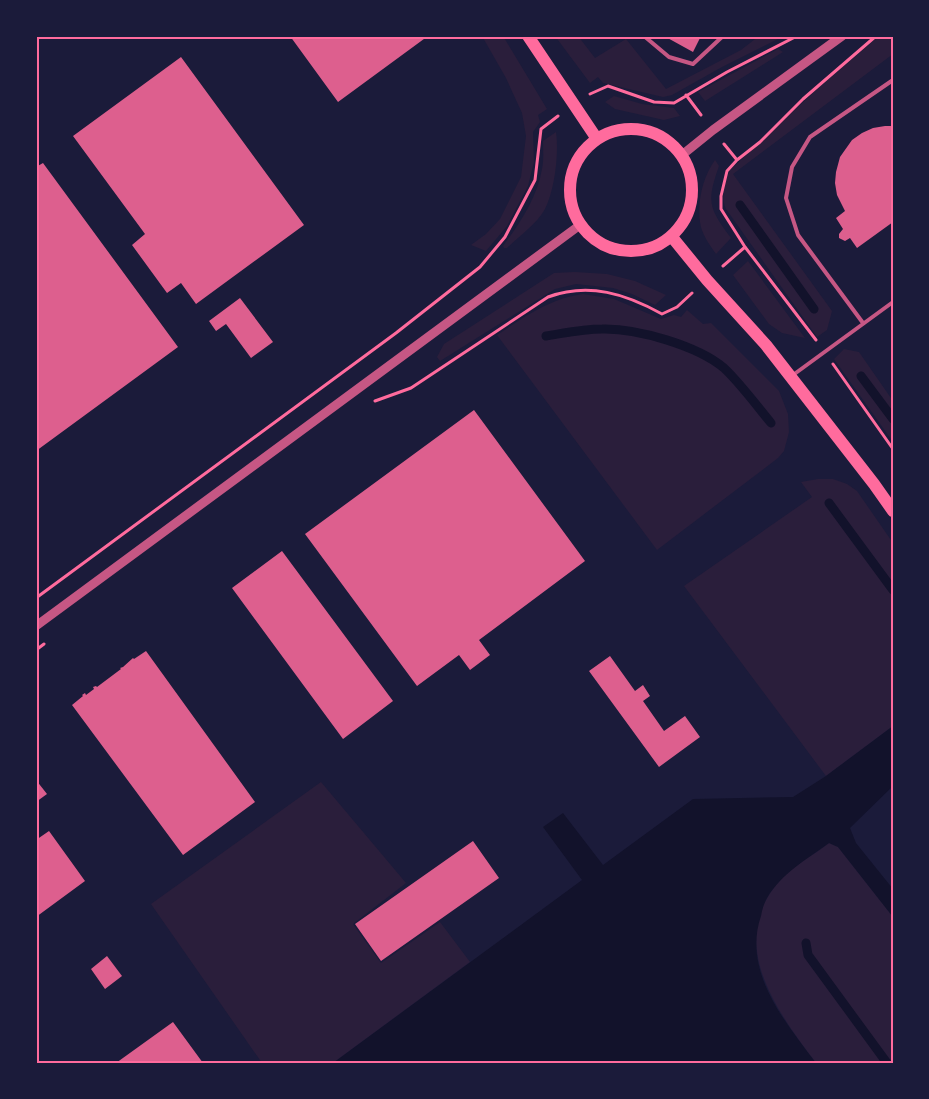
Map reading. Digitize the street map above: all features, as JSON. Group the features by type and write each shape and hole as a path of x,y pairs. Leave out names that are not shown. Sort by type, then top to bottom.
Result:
{"main road":[{"path":"528,36 597,139"},
{"path":"619,130 643,130 665,139 682,156 691,176 692,198 686,220 672,237 640,252 606,247 580,225 570,203 570,178 579,156 597,139 619,130"},
{"path":"672,237 707,280 766,345 893,511"}],"street":[{"path":"682,156 713,130 842,36"},
{"path":"36,626 580,225"}],"lane":[{"path":"644,36 669,57 693,64 723,36"},
{"path":"863,323 798,234 786,198 792,166 810,138 893,80"},
{"path":"791,376 893,302"}],"path":[{"path":"36,598 396,333 480,267 504,237 535,180 541,129 573,105 595,90 608,86 654,102 674,102 796,36"},
{"path":"367,404 411,388 548,296 565,290 610,293 639,301 662,314 677,307 745,247 721,209 721,196 727,171 737,160 760,142 803,98 876,36"},
{"path":"686,95 737,160"}],"shaded area":[{"path":"482,36 503,36 547,109 538,115 540,122 533,132 534,162 528,186 507,226 486,251 471,245 486,234 500,219 521,177 526,136 522,113 506,78"},
{"path":"555,36 578,36 595,58 626,39 666,89 741,50 759,36 784,36 672,95 663,97 603,83 598,77 590,83"},
{"path":"879,36 893,36 893,54 733,174 832,311 827,330 817,337 726,209 723,200 726,179 730,170 815,91"},
{"path":"778,49 783,52 705,101 698,92"},
{"path":"614,96 642,104 674,108 680,116 664,120 615,109 605,102"},
{"path":"556,132 555,171 545,209 533,225 507,248 504,248 503,246 532,200 540,180 543,166 543,141"},
{"path":"715,160 719,166 712,189 712,205 718,219 731,238 716,254 702,230 699,214 702,190 707,174"},
{"path":"748,261 805,338 782,333 769,324 733,275"},
{"path":"554,273 607,274 635,281 666,295 655,305 632,294 613,288 576,284 555,289 440,361 437,357 444,344"},
{"path":"583,294 614,299 661,319 674,315 681,317 687,310 703,324 711,323 779,391 788,414 789,432 784,451 778,458 657,550 497,335 548,304"},
{"path":"844,349 859,352 893,401 893,442 834,359"},
{"path":"833,479 847,484 857,491 893,543 893,726 826,776 684,586 812,497 801,482"},
{"path":"893,726 893,786 850,828 856,843 893,889 893,917 838,847 829,843 779,882 767,898 762,911 757,936 757,956 762,976 780,1013 816,1063 333,1063 582,880 543,827 563,813 603,865 693,799 793,797 826,776"},
{"path":"321,782 406,883 353,924 381,963 440,922 470,962 333,1063 262,1063 151,904"},
{"path":"829,843 838,847 893,917 893,1063 816,1063 785,1020 772,997 762,973 757,949 758,925 766,901 788,872"}],"building":[{"path":"290,36 428,36 338,102"},
{"path":"664,36 701,36 693,52"},
{"path":"181,57 304,225 196,304 181,283 167,293 132,245 145,234 73,136"},
{"path":"893,126 893,222 857,248 850,238 845,241 839,238 839,234 843,229 836,218 845,211 837,195 836,172 840,157 852,140 873,128"},
{"path":"43,163 178,347 36,451 36,167"},
{"path":"240,298 273,342 251,358 226,324 216,331 209,321"},
{"path":"474,410 585,561 479,640 490,655 470,670 459,655 417,686 305,534"},
{"path":"282,551 393,701 343,739 232,588"},
{"path":"146,651 255,802 183,855 72,705 82,695 85,693 86,695 94,689 93,687 97,687 133,658"},
{"path":"610,656 635,691 643,685 650,696 643,701 664,731 685,716 700,737 659,767 589,671"},
{"path":"36,780 47,794 36,802"},
{"path":"49,831 85,881 36,917 36,840"},
{"path":"473,841 499,878 381,961 355,924"},
{"path":"107,956 122,976 105,989 91,969"},
{"path":"173,1022 203,1063 116,1063"}],"waterway":[{"path":"740,205 814,309"},
{"path":"546,336 574,331 616,329 649,335 699,352 724,368 771,423"},
{"path":"861,376 893,419"},
{"path":"829,503 893,590"},
{"path":"806,943 808,955 887,1063"}]}
